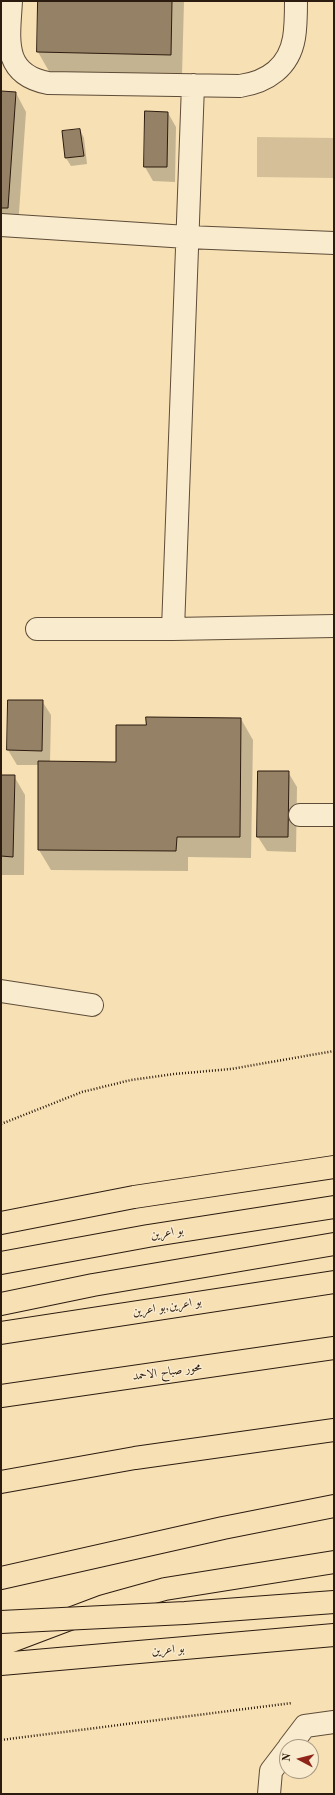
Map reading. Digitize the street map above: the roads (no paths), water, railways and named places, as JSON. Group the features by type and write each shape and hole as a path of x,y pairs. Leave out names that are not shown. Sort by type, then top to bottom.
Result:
{"main road":[{"path":"1,1222 134,1197 334,1167"},
{"name":"بو اعرين","path":"1,1263 148,1236 334,1207"},
{"path":"1,1304 93,1285 334,1244"},
{"name":"بو اعرين,بو اعرين","path":"1,1333 334,1282"},
{"name":"محور صباح الاحمد","path":"1,1396 334,1348"},
{"path":"1,1482 136,1458 334,1430"},
{"path":"1,1578 223,1528 334,1506"},
{"path":"1,1645 104,1606 165,1589 334,1562"},
{"path":"1,1622 185,1613 334,1602"},
{"name":"بو اعرين","path":"1,1664 334,1636"}],"street":[{"path":"11,1 8,43 10,55 16,66 25,75 36,81 48,83 240,86 255,83 269,76 281,66 290,53 294,39 296,1"},
{"path":"173,629 193,85"},
{"path":"1,225 187,237 334,243"},
{"path":"37,629 173,629 334,626"},
{"path":"300,814 334,815"},
{"path":"1,991 92,1006"},
{"path":"295,1739 304,1726 334,1722"},
{"path":"268,1794 271,1771 279,1760"}]}
